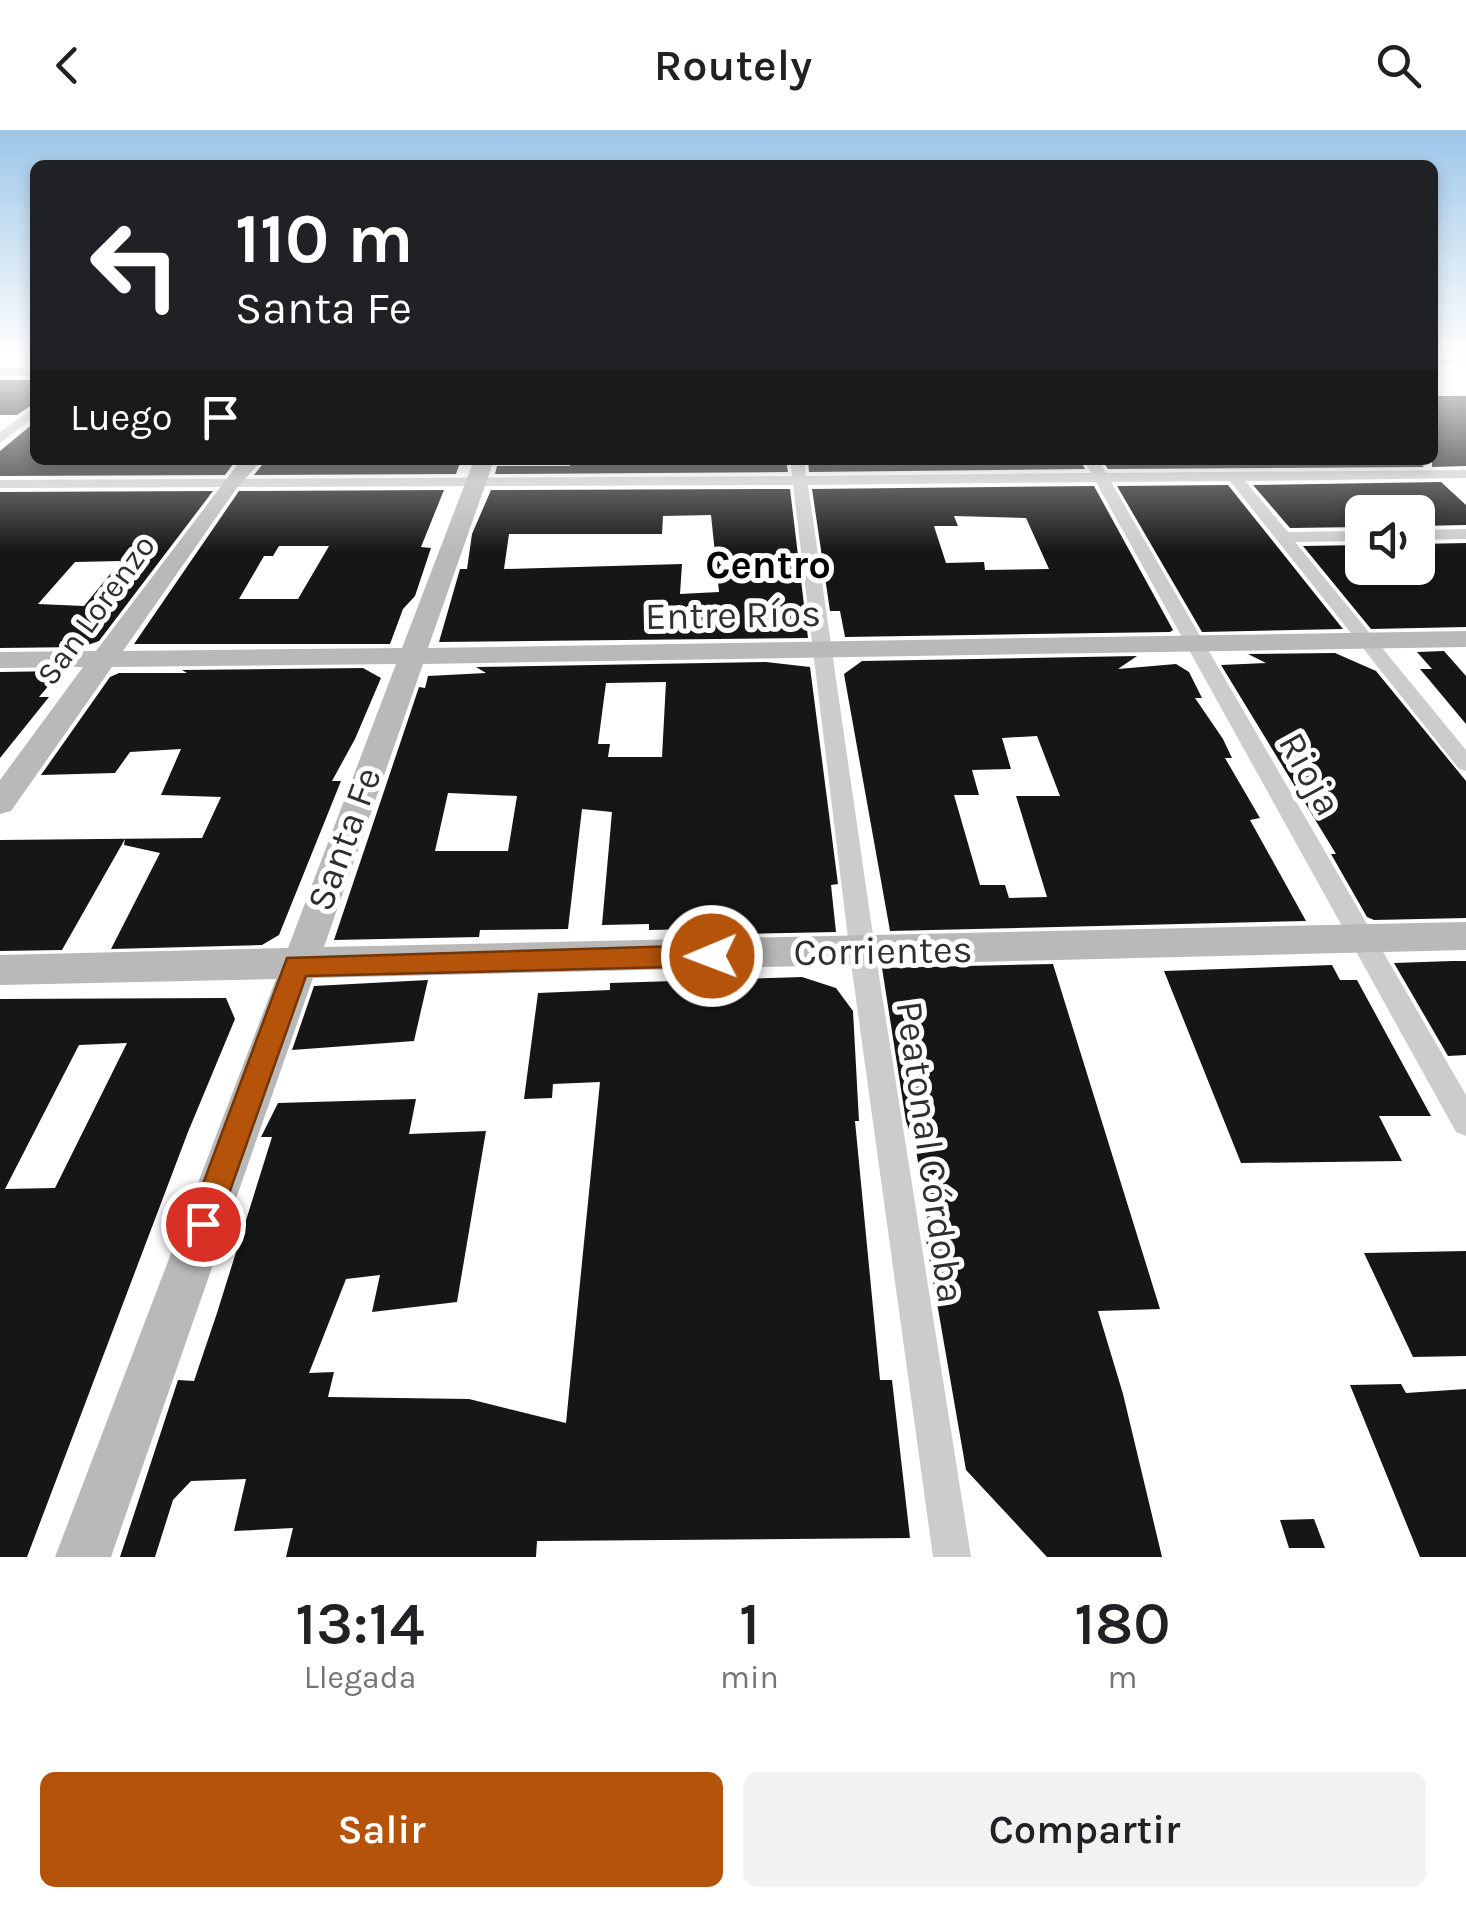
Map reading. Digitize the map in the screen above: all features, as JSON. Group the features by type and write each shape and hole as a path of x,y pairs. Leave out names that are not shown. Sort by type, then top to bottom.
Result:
{"main road":[{"name":"San Lorenzo","path":"0,803 248,465"},
{"name":"Santa Fe","path":"83,1557 482,465"},
{"name":"Entre Ríos","path":"0,660 822,652 1466,639"},
{"name":"Corrientes","path":"0,970 1466,936"}],"street":[{"path":"0,440 25,420"},
{"path":"1431,465 1466,496"},
{"path":"0,484 475,484 798,470 1096,469 1234,476 1466,474"},
{"name":"Rioja","path":"1096,469 1466,1122"},
{"name":"Peatonal Córdoba","path":"798,470 862,952 952,1557"},
{"path":"1234,476 1466,764"},
{"path":"1435,535 1466,534"},
{"path":"1283,537 1345,536"}],"building":[{"path":"1438,420 1466,420 1466,466 1432,467 1438,465"},
{"path":"30,426 30,465 232,465 225,475 0,476 0,451"},
{"path":"262,465 459,465 456,474 254,475"},
{"path":"787,465 788,472 495,474 497,466"},
{"path":"808,465 1083,465 1085,469 809,472"},
{"path":"1105,465 1424,467 1108,469"},
{"path":"1441,482 1466,505 1466,525 1435,526 1435,495 1345,495 1345,527 1290,528 1253,485"},
{"path":"1228,485 1343,629 1202,632 1117,486"},
{"path":"1094,486 1173,630 845,637 840,611 830,611 812,489","holes":["954,516 1026,518 1049,569 985,570 984,562 946,563 934,526 958,526"]},
{"path":"790,489 808,638 439,642 460,569 467,569 472,534 491,490","holes":["711,515 719,592 680,594 682,564 504,569 509,534 662,534 663,516"]},
{"path":"444,490 421,547 431,548 415,596 403,609 390,644 134,644 239,491","holes":["279,546 329,546 298,599 239,599 264,556 273,556"]},
{"path":"213,491 99,641 82,647 0,648 0,492","holes":["121,561 84,606 38,604 75,562"]},
{"path":"1466,543 1466,627 1371,629 1303,546 1345,545 1345,585 1435,585 1435,544"},
{"path":"1444,651 1466,676 1466,724 1420,669 1432,669 1417,652"},
{"path":"1335,653 1376,671 1466,781 1466,918 1367,917 1331,854 1336,854 1221,665 1266,663 1248,654"},
{"path":"1137,656 1118,669 1176,664 1189,672 1202,698 1195,698 1223,739 1232,758 1225,758 1260,818 1250,820 1306,921 890,931 844,674 862,661","holes":["1037,736 1060,796 1016,796 1047,897 1009,898 1005,885 980,885 954,795 979,795 972,770 1011,769 1002,738"]},
{"path":"766,662 810,667 838,884 831,885 836,932 742,934 742,928 649,930 649,924 602,925 612,812 582,809 568,929 480,930 479,937 334,940 419,687 425,688 428,676 486,673 476,667","holes":["666,682 662,757 608,757 610,744 598,744 606,683","448,793 517,796 508,851 435,851"]},
{"path":"363,668 381,678 332,781 341,781 279,935 262,945 111,949 160,853 124,845 125,839 62,950 0,951 0,840 202,838 221,797 161,795 181,749 130,752 115,773 41,775 110,677 119,673 187,673 182,670"},
{"path":"61,671 39,697 49,697 0,758 0,672"},
{"path":"1466,961 1466,1055 1448,1056 1394,963"},
{"path":"1053,964 1160,1309 1098,1311 1123,1394 1162,1557 1047,1557 966,1470 924,1228 929,1228 916,1150 906,1121 882,968"},
{"path":"1332,965 1340,980 1357,980 1431,1116 1379,1116 1402,1161 1241,1163 1164,971"},
{"path":"802,977 836,988 853,1011 859,1121 855,1121 880,1380 892,1380 910,1538 537,1541 536,1557 286,1557 293,1528 234,1531 246,1479 191,1481 173,1500 155,1557 120,1557 178,1380 194,1381 272,1137 261,1137 278,1103 416,1099 409,1134 486,1131 457,1302 372,1312 380,1275 346,1279 309,1373 334,1372 328,1397 469,1399 566,1423 600,1082 553,1084 552,1098 524,1099 538,993 610,990 610,983"},
{"path":"428,980 414,1041 292,1050 314,986"},
{"path":"226,998 235,1019 188,1132 27,1557 0,1557 0,999","holes":["127,1043 55,1188 5,1189 79,1045"]},
{"path":"1466,1251 1466,1356 1413,1357 1364,1253"},
{"path":"1401,1384 1406,1393 1466,1389 1466,1557 1420,1557 1350,1385"},
{"path":"1314,1519 1325,1548 1289,1548 1280,1520"}],"district":[{"name":"Centro","path":"768,564"}],"route":[{"path":"203,1224 296,966 712,956"}]}
